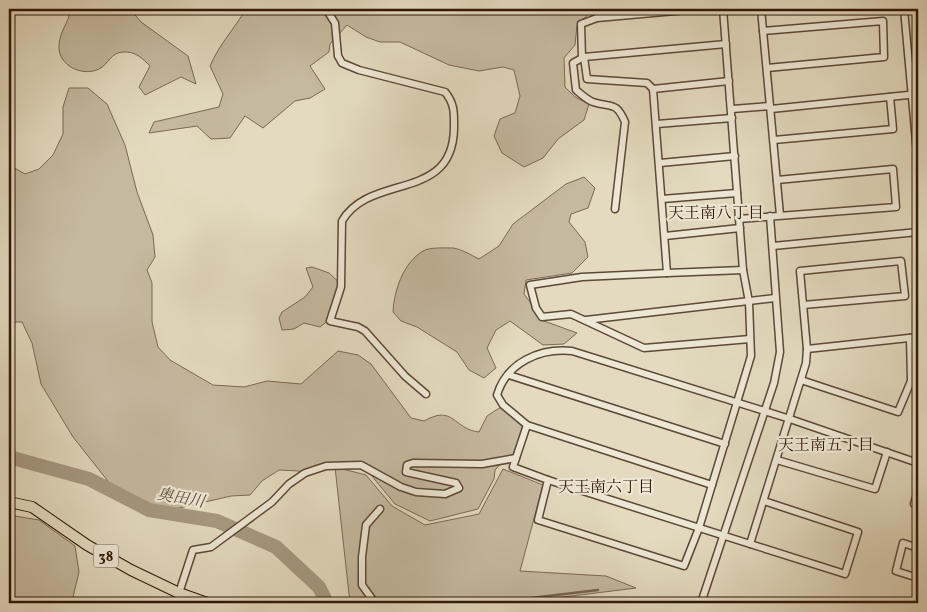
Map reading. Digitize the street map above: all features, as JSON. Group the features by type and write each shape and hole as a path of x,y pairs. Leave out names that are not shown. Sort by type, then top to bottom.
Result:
{"main road":[{"name":"38","path":"9,502 32,507 87,545 179,593 207,603"},
{"path":"582,603 656,603"}],"street":[{"path":"326,9 335,23 338,56 342,63 359,70 445,92 452,100 453,144 450,155 437,170 421,181 376,193 347,212 342,221 341,287 330,321 358,326 365,331 405,376 426,394"},
{"path":"597,18 609,9"},
{"path":"698,9 597,18 581,24 583,58 587,79 647,84 653,88 729,81"},
{"path":"548,480 538,520 684,566 699,528 738,403 750,356 749,302 743,270 723,9"},
{"path":"761,9 780,215"},
{"path":"904,9 915,95 918,164"},
{"path":"763,31 883,22 884,57 767,68"},
{"path":"615,209 625,122 620,111 613,105 592,102 576,90 573,63 583,58 726,44"},
{"path":"653,88 667,273"},
{"path":"732,109 915,95"},
{"path":"774,140 893,129 890,97"},
{"path":"657,124 732,118"},
{"path":"660,163 735,156"},
{"path":"739,218 896,207 893,169 777,180"},
{"path":"662,199 737,193"},
{"path":"701,603 774,382 780,352 770,216"},
{"path":"665,236 740,228"},
{"path":"773,246 918,232"},
{"path":"750,544 802,380 807,349 803,305 800,271 901,261 905,296 803,305"},
{"path":"743,270 582,277 530,285 536,308 542,317 571,314 644,348 750,339"},
{"path":"585,320 775,298"},
{"path":"807,349 918,337"},
{"path":"802,380 898,412 911,381 910,338"},
{"path":"712,485 527,425 503,406 498,395 509,374 530,356 556,350 572,351 738,403 764,413 790,419 918,462"},
{"path":"509,374 725,444"},
{"path":"527,425 513,467 548,480 845,574 858,532 764,501"},
{"path":"777,460 875,489 887,452"},
{"path":"179,593 193,550 211,547 229,535 272,502 289,484 305,473 326,466 361,465 401,487 416,492 445,494 459,488 456,483 406,472 407,465 413,463 482,464 516,458"},
{"path":"918,491 914,504 918,505"},
{"path":"375,603 362,585 362,557 366,525 380,509"},
{"path":"918,548 904,543 896,571 918,578"}],"shaded area":[{"path":"66,9 130,9 141,22 188,56 196,84 181,77 145,95 139,87 150,66 138,56 127,52 115,54 102,67 93,71 79,71 73,68 63,59 59,46 62,31 69,17"},
{"path":"246,9 594,9 577,25 575,45 564,58 565,87 575,97 589,104 584,120 558,139 543,158 524,167 502,153 494,136 500,119 515,113 520,96 514,70 503,67 479,71 449,65 400,42 380,42 366,37 347,25 330,44 329,52 310,66 325,89 310,98 295,101 263,128 245,116 230,138 211,139 197,126 149,133 154,122 219,107 223,94 210,66"},
{"path":"69,88 88,88 107,104 125,145 137,192 153,235 155,257 147,270 152,283 152,322 158,347 170,360 213,385 244,387 267,381 301,384 338,351 358,355 371,364 411,418 424,421 434,416 448,416 464,427 479,432 487,416 501,407 523,427 513,455 506,458 495,470 494,479 478,509 430,521 395,504 371,475 355,463 336,463 318,472 279,470 262,481 250,495 231,496 162,512 125,498 111,485 73,437 41,384 32,343 22,322 9,322 9,165 25,174 39,169 53,155 63,134 63,107"},
{"path":"584,177 595,188 588,208 571,214 569,222 585,242 588,257 572,273 526,280 524,294 544,321 577,333 564,344 543,345 510,321 496,330 487,348 496,368 484,378 469,370 457,352 417,327 401,321 393,312 395,295 401,278 410,263 423,251 433,248 453,248 479,259 499,246 513,224 566,184"},
{"path":"312,267 329,273 341,284 330,319 320,327 304,323 294,329 282,330 279,318 282,312 305,297 313,287 306,268"},
{"path":"335,467 366,475 392,506 425,525 479,514 503,469 543,485 520,571 606,576 636,588 516,603 350,603"},
{"path":"9,515 39,520 75,546 79,572 73,597 84,603 9,603"}],"waterway":[{"name":"奥田川","path":"9,457 89,479 149,510 217,521 276,547 319,587 327,603"},
{"path":"490,603 598,590"}],"district":[{"name":"天王南八丁目","path":"716,212"},
{"name":"天王南五丁目","path":"826,444"},
{"name":"天王南六丁目","path":"606,486"}]}
